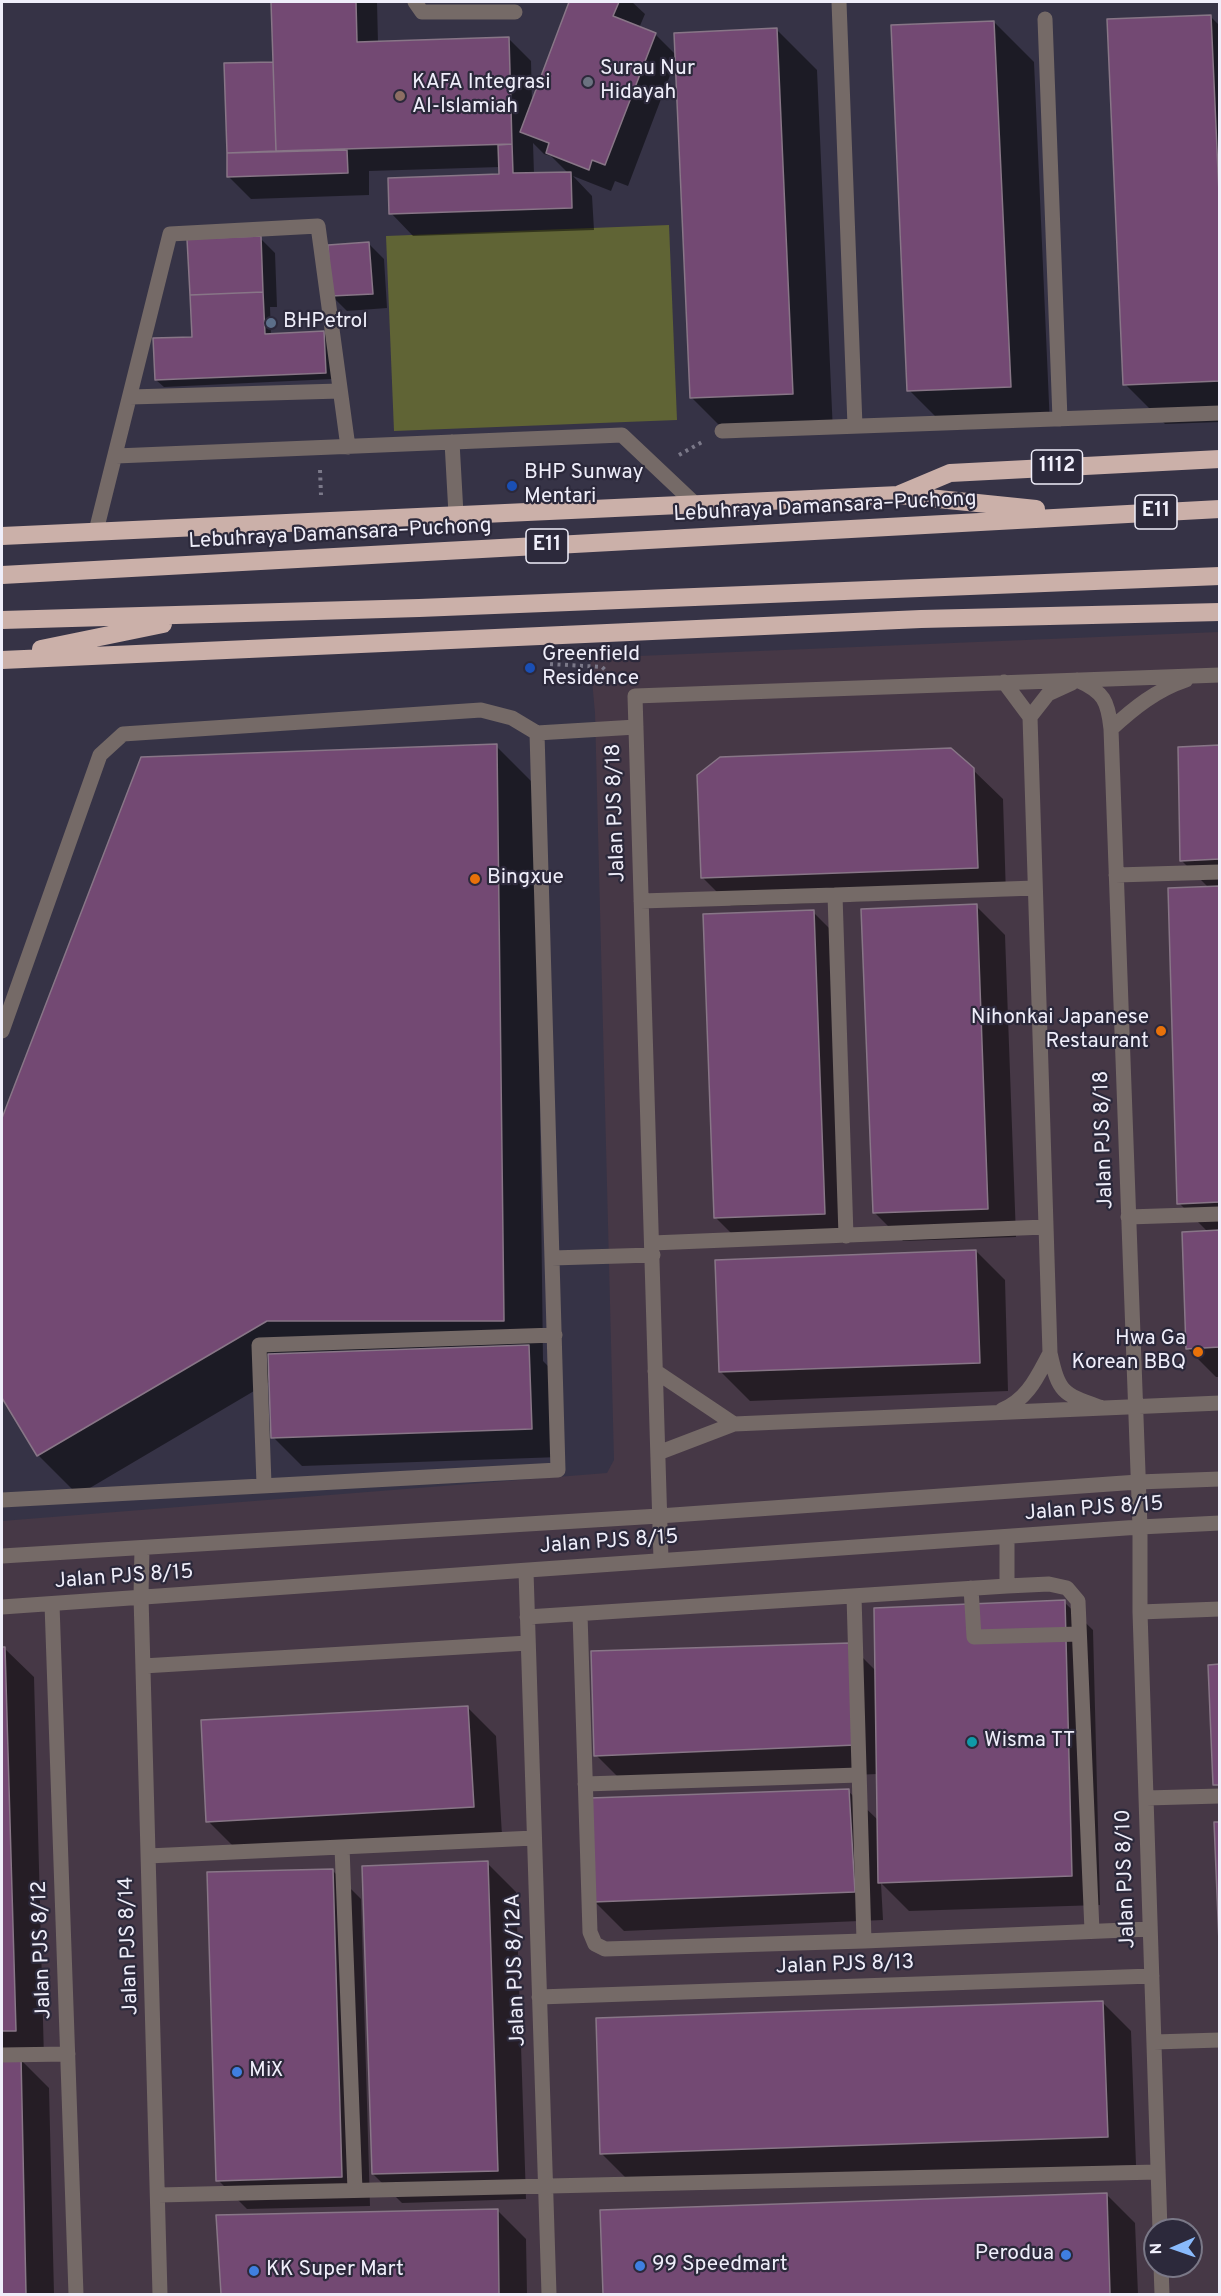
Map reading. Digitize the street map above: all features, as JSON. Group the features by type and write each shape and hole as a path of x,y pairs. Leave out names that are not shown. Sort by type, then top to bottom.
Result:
{"highway":[{"name":"1112","path":"899,495 950,473 1220,459"},
{"path":"2,536 899,495 1092,515"},
{"name":"Lebuhraya Damansara–Puchong","path":"2,575 1220,509"},
{"path":"2,620 430,608 1220,576"},
{"path":"2,659 909,619 1220,612"},
{"path":"2,659 212,614"}],"street":[{"path":"415,2 422,12 515,12"},
{"path":"839,2 855,426"},
{"path":"1046,19 1060,419"},
{"path":"96,531 170,234 318,226 348,447"},
{"path":"130,397 340,391"},
{"path":"722,431 1220,413"},
{"path":"116,456 621,435 694,503"},
{"path":"452,442 456,514"},
{"name":"Jalan PJS 8/18","path":"661,1560 634,696 1220,675"},
{"name":"Jalan PJS 8/18","path":"1111,729 1129,712 1157,692 1197,676"},
{"path":"1030,717 1048,694 1077,680"},
{"name":"Jalan PJS 8/18","path":"1077,680 1094,688 1109,706 1111,729 1140,1527"},
{"path":"1004,682 1030,717 1050,1353 1056,1380 1065,1393 1102,1408"},
{"path":"2,1031 100,755 123,734 481,710 512,717 537,733 636,727"},
{"path":"2,1500 264,1484 558,1470 537,733"},
{"path":"1116,875 1220,872"},
{"path":"641,901 1035,888"},
{"path":"835,895 846,1236"},
{"path":"1128,1217 1220,1214"},
{"path":"552,1258 846,1236 1046,1227"},
{"path":"264,1484 259,1345 555,1335"},
{"path":"994,1413 1014,1405 1025,1396 1050,1353"},
{"path":"655,1371 734,1424"},
{"path":"658,1453 734,1424 1220,1403"},
{"name":"Jalan PJS 8/15","path":"2,1556 659,1516 1138,1482 1220,1479"},
{"name":"Jalan PJS 8/15","path":"2,1607 1220,1523"},
{"name":"Jalan PJS 8/10","path":"1140,1527 1140,1612 1160,2218"},
{"path":"1007,1537 1007,1586"},
{"path":"141,1596 142,1548"},
{"name":"Jalan PJS 8/12A","path":"526,1571 549,2295"},
{"path":"527,1617 1007,1586 1049,1584 1068,1588 1078,1601 1092,1931"},
{"path":"971,1588 974,1637 1079,1634"},
{"name":"Jalan PJS 8/14","path":"141,1596 160,2295"},
{"path":"854,1596 864,1941"},
{"name":"Jalan PJS 8/12","path":"52,1604 76,2295"},
{"path":"1140,1612 1220,1609"},
{"path":"580,1614 590,1932 595,1944 605,1949 1150,1929"},
{"path":"143,1666 528,1643"},
{"path":"585,1784 860,1775"},
{"path":"1146,1798 1220,1796"},
{"path":"148,1856 534,1838"},
{"path":"342,1847 356,2190"},
{"name":"Jalan PJS 8/13","path":"539,1997 1152,1976"},
{"path":"1154,2042 1220,2040"},
{"path":"2,2055 68,2054"},
{"path":"158,2195 1158,2172"},
{"path":"1161,2278 1162,2295"}],"path":[{"path":"655,468 722,431"},
{"path":"318,448 322,504"},
{"path":"555,665 602,668"}],"shaded area":[{"path":"1219,632 1219,2294 2,2294 2,1521 607,1473 614,1460 595,713 590,658"}],"green space":[{"path":"669,225 677,420 394,431 386,236"}],"building":[{"path":"271,2 356,2 357,42 509,37 512,144 276,151"},
{"name":"Surau Nur Hidayah","path":"569,2 619,2 613,16 656,33 605,165 592,160 589,170 546,153 549,143 520,132"},
{"path":"1211,15 1220,216 1220,381 1123,385 1107,19"},
{"path":"994,21 1011,387 907,391 891,25"},
{"path":"777,28 793,394 690,398 674,33"},
{"path":"273,62 276,151 227,153 224,63"},
{"path":"512,144 513,173 571,172 572,208 389,214 388,178 499,174 498,145"},
{"path":"347,150 348,173 227,177 227,153"},
{"path":"261,236 263,292 190,295 187,239"},
{"path":"369,242 373,294 331,296 328,245"},
{"path":"263,292 265,334 324,331 326,373 155,380 153,338 192,337 190,295"},
{"path":"497,744 504,1321 267,1321 37,1456 2,1398 2,1118 141,757"},
{"path":"1220,745 1220,859 1180,861 1178,747"},
{"path":"951,748 974,768 978,868 701,878 697,775 720,757"},
{"path":"1220,886 1220,1202 1177,1204 1168,888"},
{"path":"977,904 988,1209 873,1213 861,909"},
{"path":"814,910 825,1214 714,1218 703,914"},
{"path":"1220,1230 1220,1347 1186,1349 1182,1232"},
{"path":"976,1250 980,1363 719,1372 715,1260"},
{"path":"529,1345 532,1429 271,1438 268,1354"},
{"name":"Wisma TT","path":"1065,1600 1072,1876 878,1883 874,1608"},
{"path":"850,1643 856,1745 594,1756 591,1651"},
{"path":"2,1647 5,1647 16,2031 2,2031"},
{"path":"1220,1664 1220,1785 1213,1785 1208,1665"},
{"path":"468,1706 474,1807 206,1822 201,1720"},
{"path":"849,1789 855,1892 593,1902 590,1798"},
{"path":"1214,1822 1220,1822 1220,1967"},
{"path":"488,1861 498,2171 372,2174 362,1866"},
{"path":"333,1869 342,2177 216,2181 207,1872"},
{"path":"1103,2001 1108,2137 600,2154 596,2018"},
{"path":"21,2057 26,2294 2,2294 2,2058"},
{"path":"1107,2193 1110,2294 603,2294 600,2210"},
{"path":"498,2209 499,2294 221,2294 216,2215"}],"place":[{"name":"Surau Nur Hidayah","path":"588,82"},
{"name":"KAFA Integrasi Al-Islamiah","path":"400,96"},
{"name":"BHPetrol","path":"271,323"},
{"name":"BHP Sunway Mentari","path":"512,486"},
{"name":"Greenfield Residence","path":"530,668"},
{"name":"Bingxue","path":"475,879"},
{"name":"Nihonkai Japanese Restaurant","path":"1161,1031"},
{"name":"Hwa Ga Korean BBQ","path":"1198,1352"},
{"name":"Wisma TT","path":"972,1742"},
{"name":"MiX","path":"237,2072"},
{"name":"Perodua","path":"1066,2255"},
{"name":"99 Speedmart","path":"640,2266"},
{"name":"KK Super Mart","path":"254,2271"}]}
